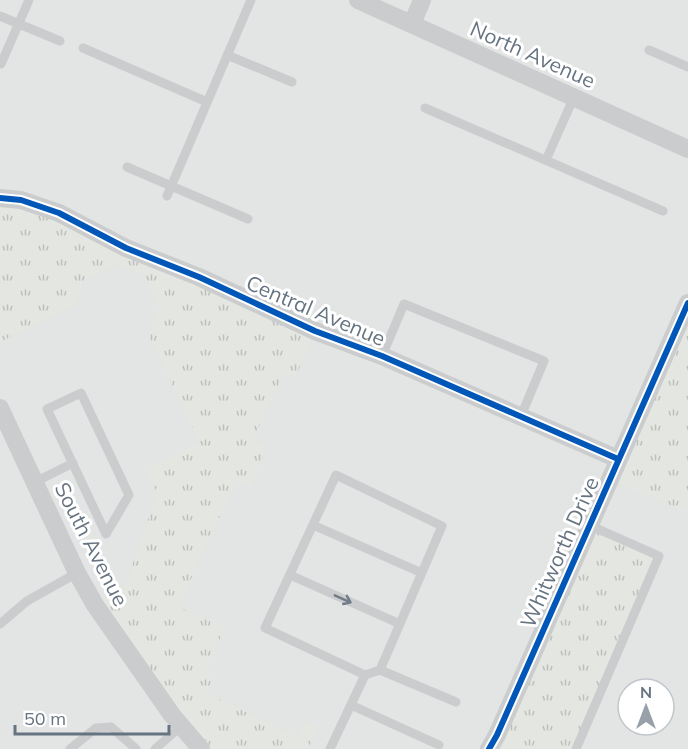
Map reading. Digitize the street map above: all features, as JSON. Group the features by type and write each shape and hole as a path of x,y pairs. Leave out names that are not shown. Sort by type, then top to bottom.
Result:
{"street":[{"name":"North Avenue","path":"358,0 688,148"},
{"path":"412,24 422,0"},
{"name":"Central Avenue","path":"0,198 21,200 59,213 126,248 199,277 315,331 382,356 618,459"},
{"name":"Whitworth Drive","path":"489,749 688,303"},
{"name":"South Avenue","path":"0,408 77,573 95,605 181,726 201,749"}],"lane":[{"path":"1,64 29,0"},
{"path":"167,196 250,0"},
{"path":"0,16 60,41"},
{"path":"83,48 207,102"},
{"path":"649,50 688,67"},
{"path":"227,55 292,82"},
{"path":"546,160 574,97"},
{"path":"426,108 663,211"},
{"path":"127,167 248,219"},
{"path":"382,356 404,304 544,361 521,416"},
{"path":"81,393 129,495 106,534 73,463 47,409 81,393"},
{"path":"35,482 73,463"},
{"path":"380,670 442,526 336,475 266,628 365,675 380,670 456,702"},
{"path":"313,525 422,573"},
{"path":"576,749 659,556 589,525"},
{"path":"0,624 27,601 77,573"},
{"path":"290,576 400,624"},
{"path":"331,749 365,675"},
{"path":"351,705 439,745"},
{"path":"154,749 181,726"},
{"path":"70,749 96,728 111,727 136,749"}],"shaded area":[{"path":"0,0 688,0 688,749 0,749"}],"green space":[{"path":"0,198 315,331 295,378 284,373 253,439 268,446 249,487 236,481 178,607 225,628 204,673 213,678 206,693 298,737 306,721 318,727 308,749 201,749 95,605 125,587 157,493 146,469 200,443 149,336 159,308 144,275 119,264 84,280 75,305 0,342"},
{"path":"688,303 688,512 609,480"},
{"path":"589,525 659,556 576,749 489,749"}],"cycle path":[{"path":"0,198 21,200 59,213 126,248 199,277 315,331 382,356 618,459"},
{"path":"489,749 688,303"}]}
